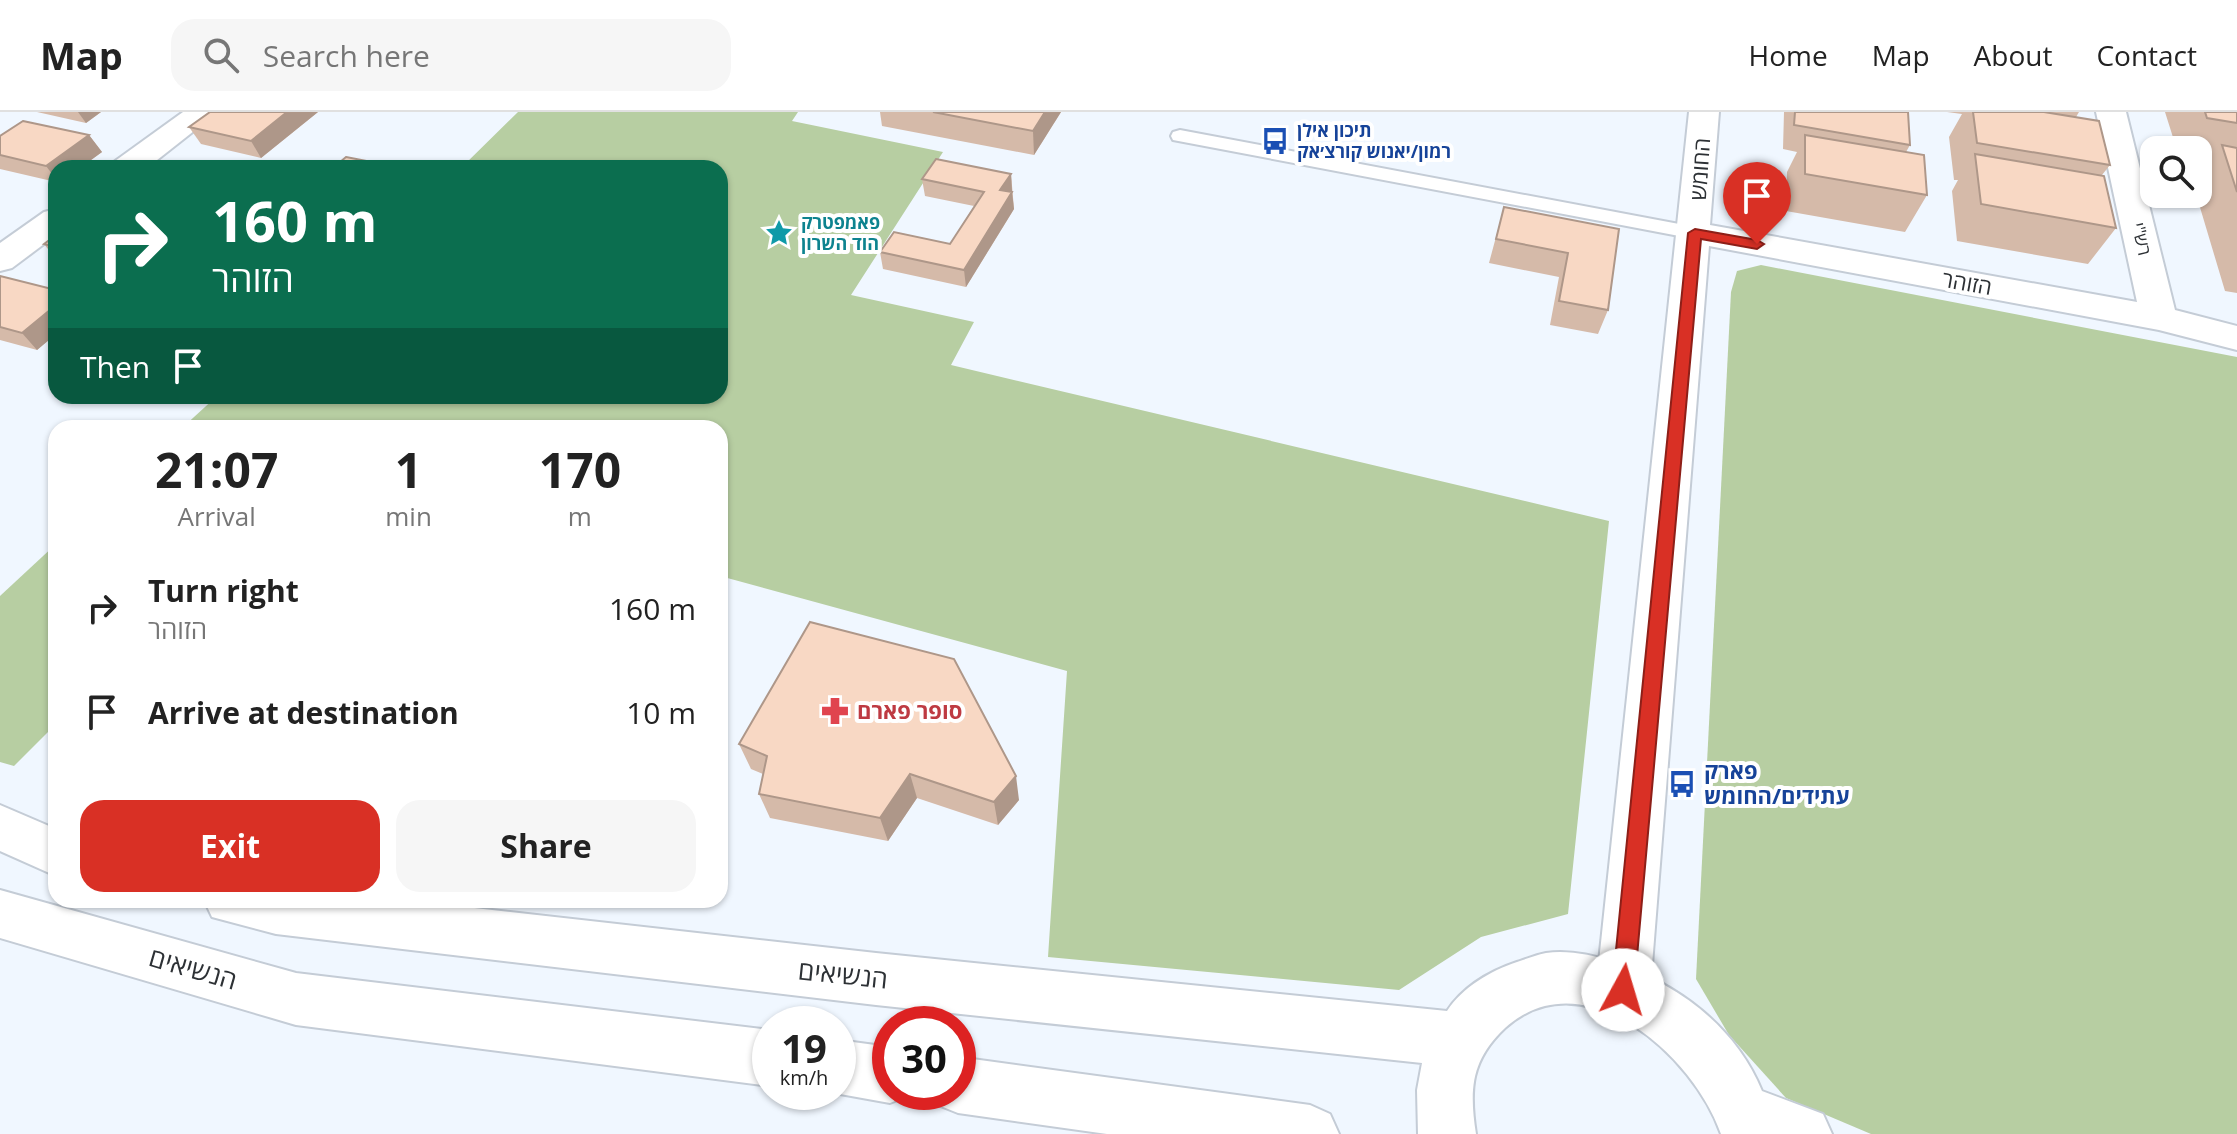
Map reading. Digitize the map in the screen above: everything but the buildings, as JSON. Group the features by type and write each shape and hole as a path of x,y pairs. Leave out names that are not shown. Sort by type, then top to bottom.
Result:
{"street":[{"path":"137,160 203,112"},
{"name":"החומש","path":"1623,990 1704,112"},
{"name":"רש\"י","path":"2111,112 2159,318"},
{"path":"0,260 48,225"},
{"name":"הזוהר","path":"1695,233 2159,318 2237,338"},
{"path":"0,827 48,849"},
{"name":"הנשיאים","path":"267,908 798,970 1458,1039"},
{"name":"הנשיאים","path":"0,914 296,999 752,1056"},
{"path":"1447,1134 1443,1113 1446,1073 1458,1039 1481,1010 1513,989 1550,979 1586,980 1623,990 1661,1009 1696,1037 1725,1072 1748,1123 1803,1134"},
{"path":"976,1088 1310,1134"}],"lane":[{"path":"1180,136 1695,233"}],"green space":[{"path":"518,112 798,112 792,121 943,152 851,295 974,322 951,365 1609,521 1568,914 1481,937 1399,990 1048,957 1067,671 728,578 728,420 191,420 208,404 728,404 728,160 469,160"},
{"path":"1761,265 2237,357 2237,1134 1871,1134 1786,1098 1729,1035 1696,979 1731,292 1737,271"},
{"path":"48,551 48,732 14,766 0,762 0,596"}],"place":[{"name":"תיכון אילן רמון/יאנוש קורצ׳אק","path":"1275,141"},
{"name":"פאמפטרק הוד השרון","path":"779,233"},
{"name":"סופר פארם","path":"835,711"},
{"name":"פארק עתידים/החומש","path":"1682,784"}],"route":[{"path":"1623,990 1695,233 1757,244"}]}
